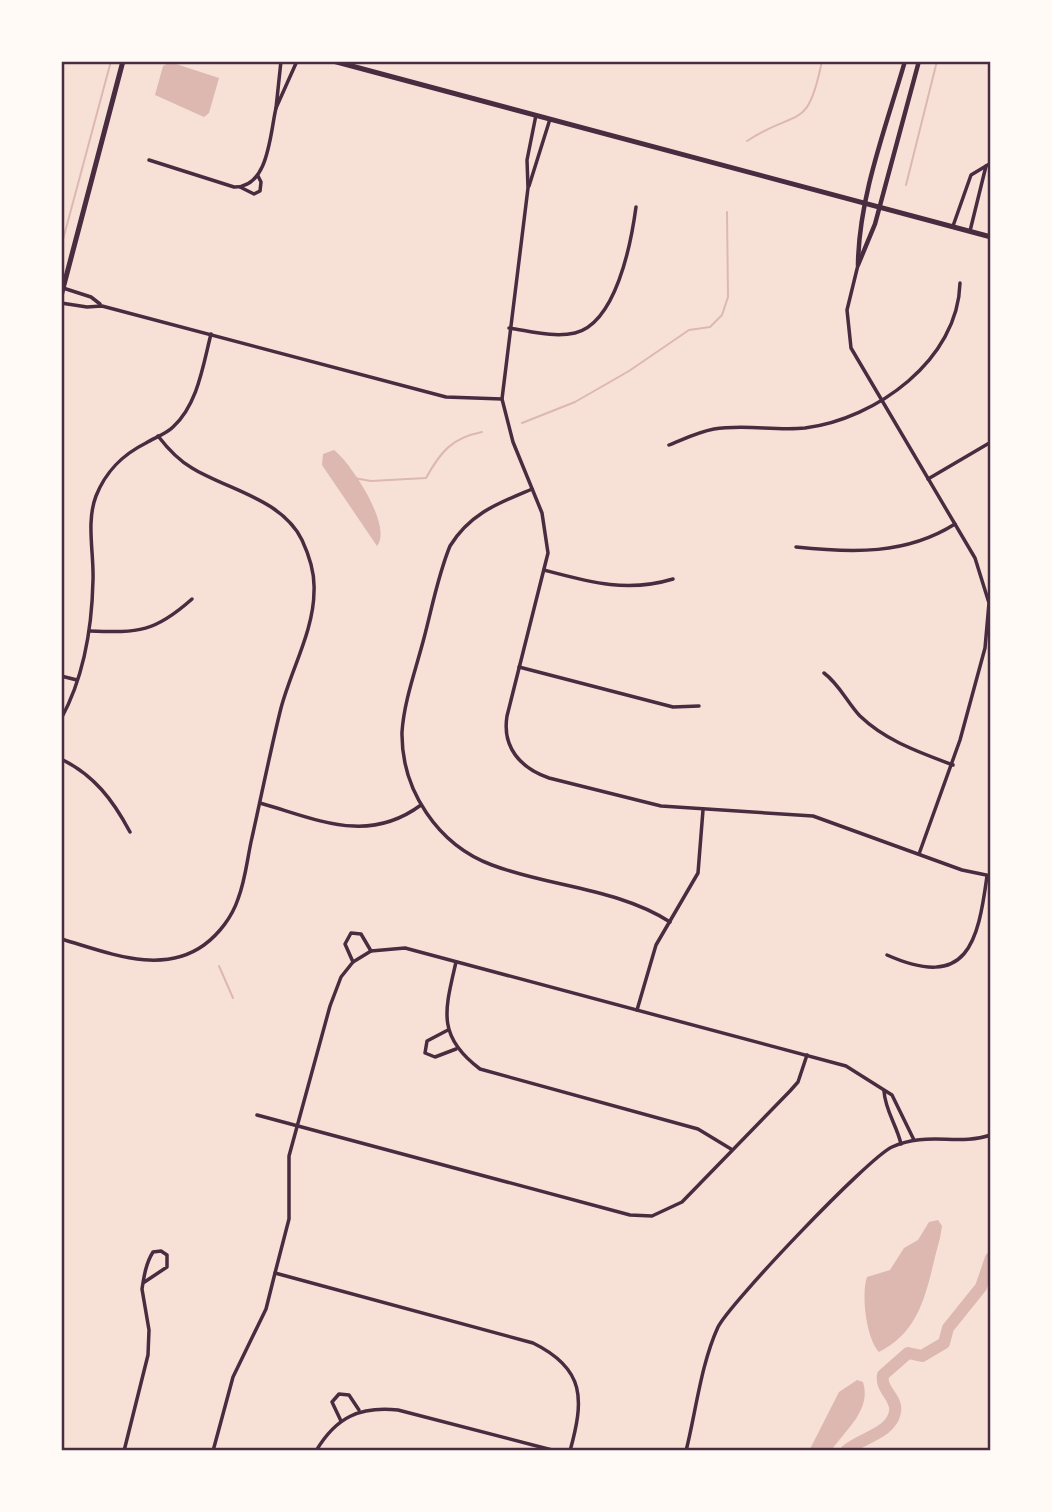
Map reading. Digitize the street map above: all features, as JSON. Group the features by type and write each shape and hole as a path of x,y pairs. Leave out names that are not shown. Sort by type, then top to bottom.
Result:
{"main road":[{"path":"61,296 123,61"},
{"path":"333,61 991,237"}],"street":[{"path":"240,187 251,183 262,168 276,108 281,61"},
{"path":"276,108 297,61"},
{"path":"905,61 866,203 858,265 847,310 848,335 856,360 981,572 989,615 985,648 953,765 919,854"},
{"path":"858,265 871,238 919,61"},
{"path":"536,115 527,160 528,188 502,398 507,426 547,533 544,570 506,722 511,749 526,768 549,778 632,800 703,810 813,816 962,870 989,876 980,927 974,941 961,957 947,965 931,968 914,966 887,955"},
{"path":"528,188 550,119"},
{"path":"149,160 240,187 254,194 260,191 261,182 258,176"},
{"path":"953,226 971,175 988,165"},
{"path":"970,231 988,165"},
{"path":"509,328 565,334 581,331 600,319 614,295 636,207"},
{"path":"669,445 713,429 817,426 848,416 879,399 922,370 941,347 954,321 960,284"},
{"path":"63,288 90,297 102,306"},
{"path":"61,303 102,306 446,397 502,398"},
{"path":"61,719 78,680 90,631 93,579 91,523 95,498 108,472 127,453 173,427 189,405 211,334"},
{"path":"61,939 136,960 159,961 182,956 203,946 222,928 239,898 281,708 311,615 314,590 311,565 301,538 287,519 262,502 193,469 173,455 158,436"},
{"path":"928,480 991,442"},
{"path":"532,489 475,516 457,535 445,558 403,723 405,765 421,805 446,836 482,861 632,903 670,922"},
{"path":"796,547 853,550 898,548 926,540 955,524"},
{"path":"544,570 618,587 648,586 673,579"},
{"path":"90,631 129,633 167,621 192,599"},
{"path":"519,667 673,707 699,706"},
{"path":"824,673 832,678 858,714 883,734 953,765"},
{"path":"61,676 78,680"},
{"path":"61,758 78,767 113,800 130,832"},
{"path":"260,803 342,825 365,828 400,818 421,805"},
{"path":"637,1010 652,956 698,873 703,810"},
{"path":"353,962 345,944 351,933 361,934 371,951"},
{"path":"213,1451 233,1377 265,1309 275,1273 289,1219 289,1156 330,1006 341,977 353,962 371,951 405,948 846,1066 867,1077 892,1096 914,1140"},
{"path":"456,962 445,1006 448,1030 456,1049 480,1069 698,1129 731,1149"},
{"path":"448,1030 427,1041 425,1053 435,1057 456,1049"},
{"path":"257,1115 640,1216 659,1214 682,1202 790,1091 798,1082 807,1055"},
{"path":"884,1091 885,1104 895,1122 901,1144"},
{"path":"686,1451 713,1341 729,1309 870,1163 901,1144 914,1140 931,1137 964,1139 991,1135"},
{"path":"124,1451 148,1355 143,1283 153,1252 161,1251 167,1255 167,1267 143,1283"},
{"path":"275,1273 533,1343 556,1354 571,1371 579,1392 579,1415 570,1451"},
{"path":"341,1421 332,1402 333,1398 344,1393 349,1395 359,1410"},
{"path":"316,1451 326,1435 341,1421 359,1410 398,1410 556,1451"}],"shaded area":[{"path":"170,62 219,78 209,113 204,117 155,95 163,66"},
{"path":"334,450 359,481 375,511 380,537 377,546 322,465 323,454"},
{"path":"938,1220 942,1226 940,1238 922,1303 906,1331 879,1352 871,1337 866,1316 867,1277 890,1270 904,1248 918,1240 929,1222"},
{"path":"857,1380 863,1382 865,1392 861,1411 856,1419 831,1451 809,1451 839,1392"}],"waterway":[{"path":"61,247 111,61"},
{"path":"747,141 798,116 805,109 817,84 822,61"},
{"path":"906,185 937,61"},
{"path":"522,423 575,402 629,371 689,330 710,327 722,315 728,297 727,212"},
{"path":"354,478 371,481 426,478 448,447 463,438 482,432"},
{"path":"219,966 233,998"},
{"path":"846,1451 888,1426 895,1407 884,1385 883,1375 908,1353 922,1356 944,1343 948,1328 981,1287 991,1258"}]}
